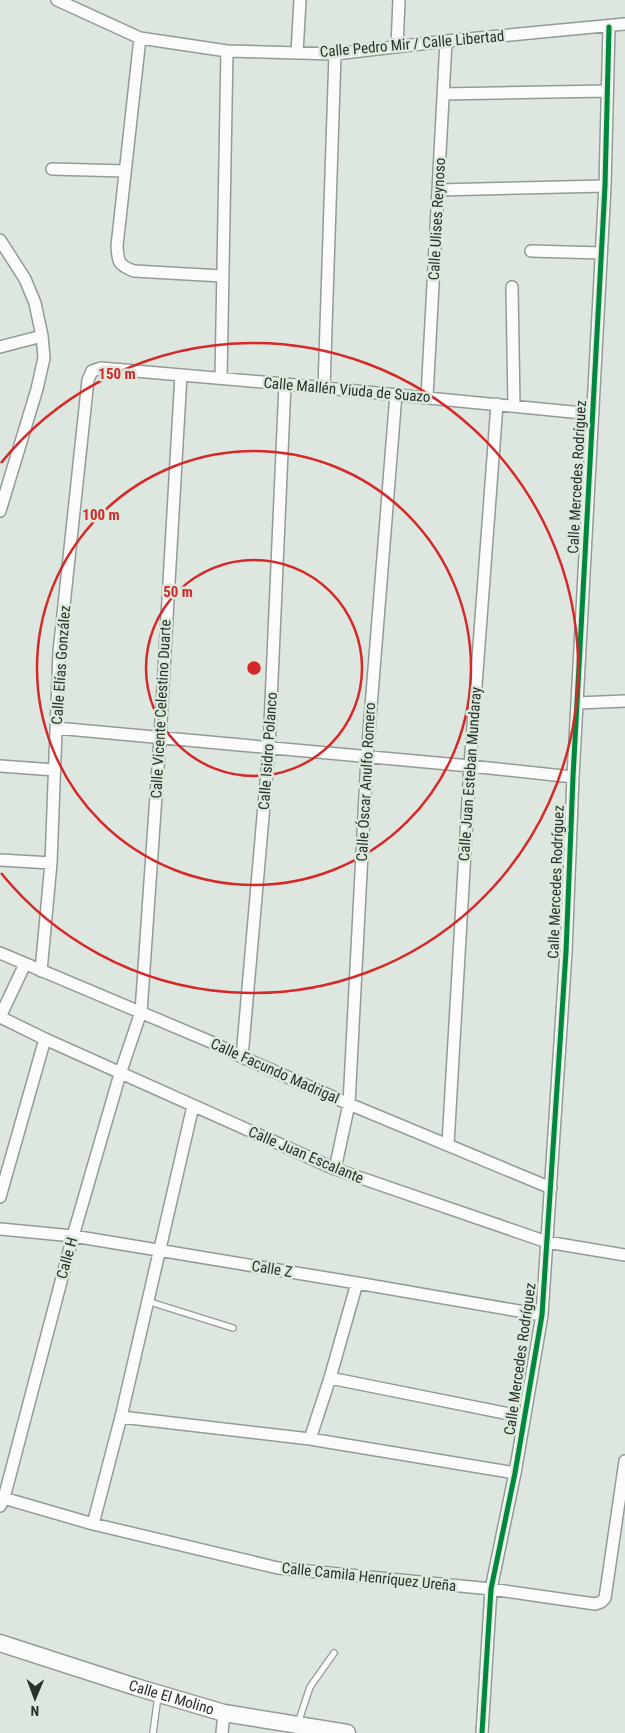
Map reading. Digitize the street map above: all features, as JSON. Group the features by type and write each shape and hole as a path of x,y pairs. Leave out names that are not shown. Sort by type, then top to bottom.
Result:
{"street":[{"name":"Calle Pedro Mir / Calle Libertad","path":"57,0 140,38 227,50 297,54 335,54 446,41 625,24"},
{"path":"297,54 300,0"},
{"path":"398,0 398,47"},
{"name":"Calle Mercedes Rodríguez","path":"482,1733 491,1589 515,1473 542,1315 566,952 573,777 602,253 609,26"},
{"path":"140,38 117,246 118,260 122,267 134,271 222,276"},
{"name":"Calle Ulises Reynoso","path":"427,397 446,41"},
{"path":"221,378 227,50"},
{"path":"324,388 335,54"},
{"path":"443,94 607,91"},
{"path":"52,169 125,171"},
{"path":"438,190 605,186"},
{"path":"0,240 25,279 35,303 42,336 44,358 37,389 0,511"},
{"path":"531,251 602,253"},
{"path":"512,287 514,406"},
{"path":"0,347 42,336"},
{"name":"Calle Mallén Viuda de Suazo","path":"101,368 396,394 593,414"},
{"name":"Calle Elías González","path":"41,971 51,864 59,652 88,380 92,370 101,368"},
{"name":"Calle Vicente Celestino Duarte","path":"142,1012 160,738 180,375"},
{"name":"Calle Isidro Polanco","path":"242,1058 269,748 285,384"},
{"name":"Calle Óscar Anulfo Romero","path":"335,1169 349,1104 366,757 396,394"},
{"name":"Calle Juan Esteban Mundaray","path":"448,1144 470,766 498,404"},
{"path":"578,703 625,701"},
{"path":"56,728 573,777"},
{"path":"0,766 55,770"},
{"path":"0,860 51,864"},
{"name":"Calle Facundo Madrigal","path":"0,953 142,1012 349,1104 551,1188"},
{"path":"0,1017 25,964"},
{"name":"Calle H","path":"1,1500 73,1236 120,1074 142,1012"},
{"name":"Calle Juan Escalante","path":"0,1017 120,1074 335,1169 547,1242 625,1255"},
{"path":"0,1196 45,1039"},
{"path":"93,1524 121,1417 158,1250 193,1106"},
{"name":"Calle Z","path":"0,1229 73,1236 357,1282 542,1315"},
{"path":"310,1439 330,1378 357,1282"},
{"path":"330,1378 524,1417"},
{"path":"121,1417 310,1439 515,1473"},
{"name":"Calle Camila Henríquez Ureña","path":"1,1500 278,1568 491,1589 595,1604 605,1598 625,1461"},
{"name":"Calle El Molino","path":"0,1643 158,1694 224,1713 347,1733"},
{"path":"222,1733 224,1713"}],"lane":[{"path":"147,1301 233,1328"},
{"path":"297,1725 310,1687 334,1653"},
{"path":"153,1733 158,1694"}],"cycle path":[{"path":"482,1733 491,1589 515,1473 542,1315 566,952 573,777 605,186 609,27"}]}
